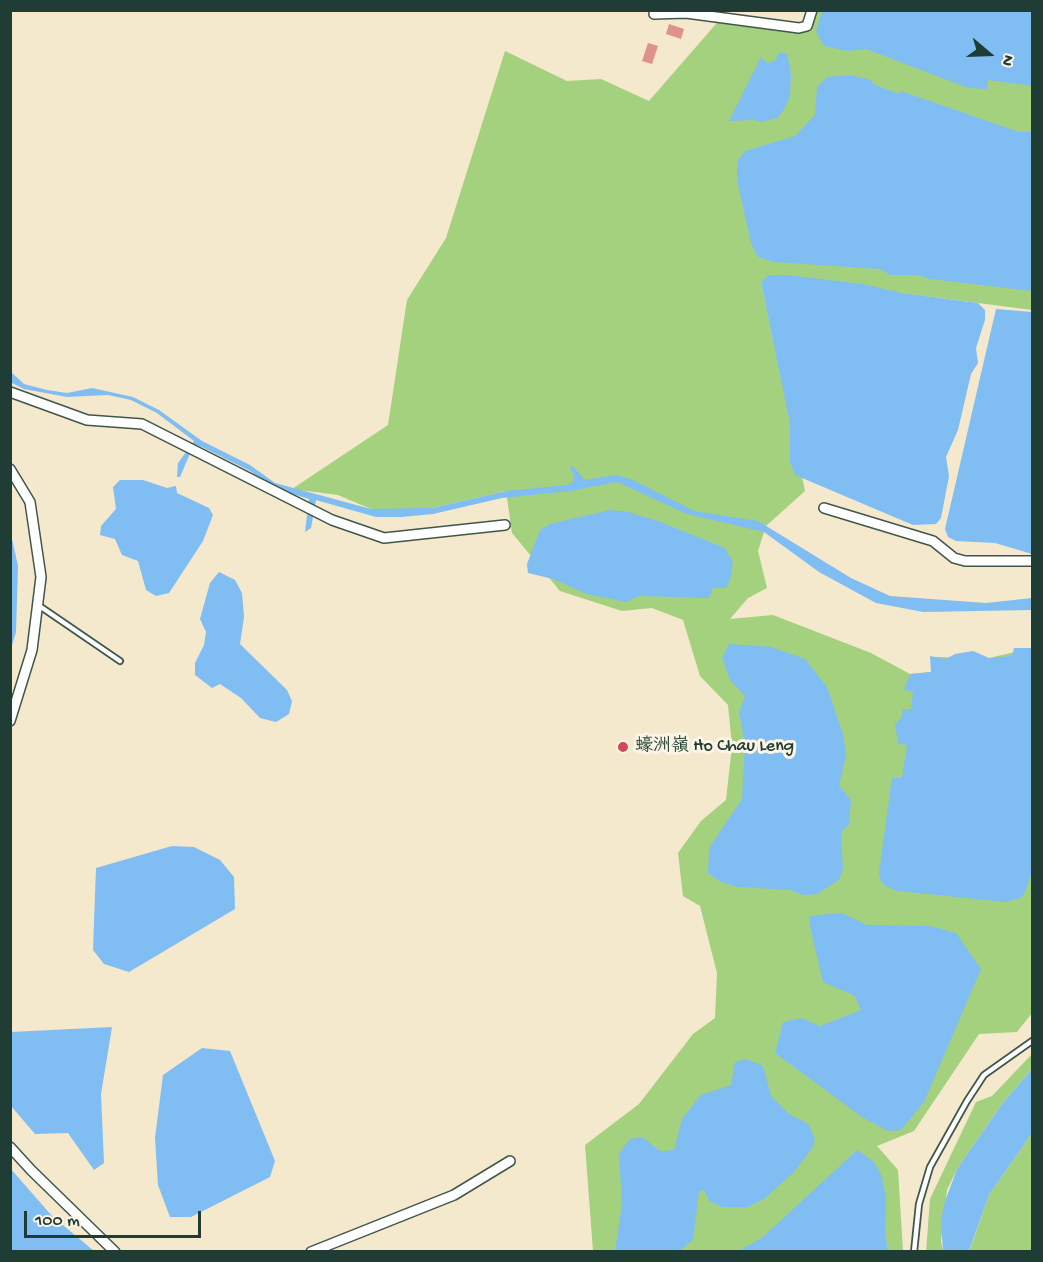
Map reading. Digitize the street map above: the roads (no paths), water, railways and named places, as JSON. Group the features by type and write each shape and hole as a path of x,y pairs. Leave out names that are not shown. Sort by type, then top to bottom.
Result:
{"street":[{"path":"654,14 686,13 799,28 807,26 812,10"},
{"path":"10,392 87,420 142,424 332,520 384,538 505,525"},
{"path":"10,469 30,502 41,577 32,650 10,721"},
{"path":"824,508 933,541 954,558 965,561 1032,561"},
{"path":"10,1147 115,1251"},
{"path":"310,1251 454,1195 510,1161"}],"lane":[{"path":"38,605 120,661"},
{"path":"914,1251 918,1204 930,1167 967,1101 984,1075 1032,1041"}],"water":[{"path":"822,10 1032,11 1032,86 988,80 987,89 968,88 866,49 848,51 824,46 816,32"},
{"path":"780,52 787,54 791,73 790,96 785,108 777,118 761,122 755,120 729,121 761,57 767,63 775,61"},
{"path":"851,75 871,80 873,84 899,94 901,91 1019,132 1032,132 1032,291 930,279 919,275 890,275 880,269 774,262 758,257 751,243 737,180 737,162 745,151 795,136 815,115 817,87 827,77"},
{"path":"769,275 788,275 862,284 902,293 978,303 985,310 985,320 976,348 978,363 971,374 958,430 946,457 949,476 941,518 936,524 913,525 795,475 790,462 790,424 761,282"},
{"path":"996,309 1032,312 1032,554 995,543 956,541 948,537 945,529"},
{"path":"11,372 24,384 47,390 67,393 92,388 133,397 159,410 202,441 250,465 275,483 371,509 432,508 506,491 567,485 573,482 574,476 570,468 573,466 585,480 615,475 631,479 694,511 758,521 851,578 890,596 986,603 1032,598 1032,610 923,612 876,603 819,572 764,532 687,514 617,482 570,491 502,498 433,514 402,517 376,517 316,500 311,528 305,532 309,499 276,489 250,471 202,447 196,445 192,449 180,477 177,477 178,463 194,441 157,413 131,400 108,395 67,397 24,389 12,383"},
{"path":"120,480 143,480 167,488 176,486 177,493 209,508 213,515 203,541 169,593 156,596 146,590 138,561 122,555 115,539 100,535 101,526 116,509 113,487"},
{"path":"610,510 628,512 658,521 725,548 733,562 726,588 713,588 709,598 639,596 626,602 587,594 553,579 528,573 527,564 540,530 550,524"},
{"path":"10,530 18,566 16,632 11,649"},
{"path":"219,572 235,580 242,593 244,617 240,644 287,690 292,701 289,714 276,722 260,718 241,698 220,684 212,688 195,675 195,663 204,645 206,632 200,619 210,583"},
{"path":"729,644 771,647 805,659 827,687 843,734 846,755 839,786 851,800 849,824 841,833 843,869 839,880 817,894 803,895 790,890 739,887 721,882 708,873 709,848 742,799 745,744 739,713 745,696 730,680 722,658"},
{"path":"1014,648 1032,648 1032,872 1025,892 1021,898 1005,902 898,891 887,887 881,881 879,873 892,778 902,778 907,745 898,744 895,724 902,717 903,709 911,709 913,692 904,690 910,674 931,672 930,656 946,659 955,654 973,651 989,658 1012,656"},
{"path":"172,846 194,847 220,860 234,877 235,909 129,972 104,964 93,950 96,868"},
{"path":"842,913 867,925 930,926 956,933 981,969 924,1102 901,1130 888,1131 862,1117 775,1053 783,1022 801,1018 820,1026 861,1010 855,996 823,982 811,931 809,916"},
{"path":"112,1027 101,1094 104,1163 94,1170 68,1133 35,1134 11,1106 11,1032"},
{"path":"202,1048 230,1051 275,1161 270,1177 191,1217 170,1217 158,1185 155,1138 163,1075"},
{"path":"746,1059 763,1066 771,1096 789,1114 808,1124 815,1138 813,1147 794,1172 764,1199 748,1207 722,1207 709,1201 704,1190 699,1192 693,1240 679,1251 615,1251 622,1204 619,1153 630,1139 642,1137 660,1151 674,1150 682,1119 701,1095 731,1085 735,1062"},
{"path":"1032,1069 1032,1133 989,1195 969,1251 943,1251 941,1221 944,1204 957,1169 1002,1104"},
{"path":"857,1150 873,1161 881,1174 886,1197 885,1233 888,1251 739,1251 763,1237"},
{"path":"10,1168 52,1216 94,1251 11,1251"}],"place":[{"name":"蠔洲嶺 Ho Chau Leng","path":"623,747"}]}
